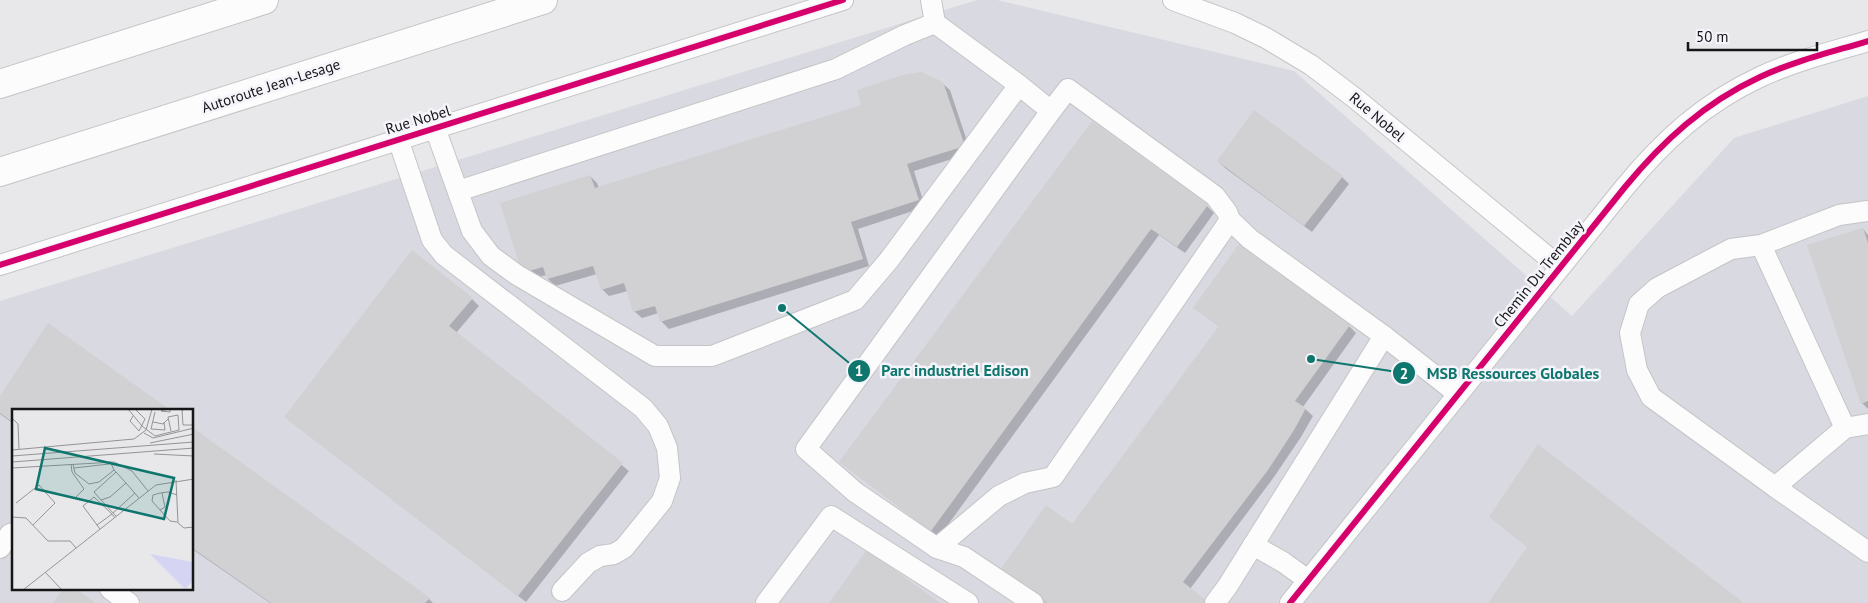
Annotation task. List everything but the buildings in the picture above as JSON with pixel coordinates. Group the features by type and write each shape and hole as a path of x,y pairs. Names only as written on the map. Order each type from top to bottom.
{"highway":[{"path":"0,84 264,0"},
{"name":"Autoroute Jean-Lesage","path":"0,172 543,0"}],"street":[{"name":"Rue Nobel","path":"0,265 843,0"},
{"path":"932,0 934,23 1051,110"},
{"name":"Rue Nobel","path":"1173,0 1218,16 1266,38 1318,70 1560,267"},
{"path":"458,191 836,69 934,23"},
{"name":"Chemin Du Tremblay","path":"1290,603 1560,267 1652,155 1674,133 1695,116 1761,76 1868,41"},
{"path":"434,128 472,231 491,256 516,275 656,356 712,356 855,300 889,260 1019,85"},
{"path":"1033,603 964,557 937,548 855,492 806,449 1068,89 1214,196 1227,212 1230,220 1250,239 1384,336 1458,394"},
{"path":"398,139 432,240 444,254 643,408 658,426 667,448 670,478 662,501 624,548 614,554 600,556 588,563 562,591"},
{"path":"1868,210 1838,216 1761,244 1731,248 1657,288 1639,304 1630,333 1638,370 1651,397 1868,552"},
{"path":"937,548 998,496 1025,483 1053,477 1230,220"},
{"path":"1761,244 1845,428"},
{"path":"1215,603 1227,587 1384,336"},
{"path":"1775,487 1845,428 1868,424"},
{"path":"766,603 831,516 968,603"},
{"path":"0,548 12,534"},
{"path":"1253,545 1283,562 1308,580"},
{"path":"111,590 129,603"}],"shaded area":[{"path":"977,0 997,0 1294,71 1572,316 1734,138 1868,96 1868,603 0,603 0,301"}],"cycle path":[{"path":"0,265 843,0"},
{"path":"1290,603 1625,187 1654,154 1703,111 1740,87 1773,71 1800,61 1868,41"}],"place":[{"name":"Parc industriel Edison","path":"782,308"},
{"name":"MSB Ressources Globales","path":"1311,359"}]}
